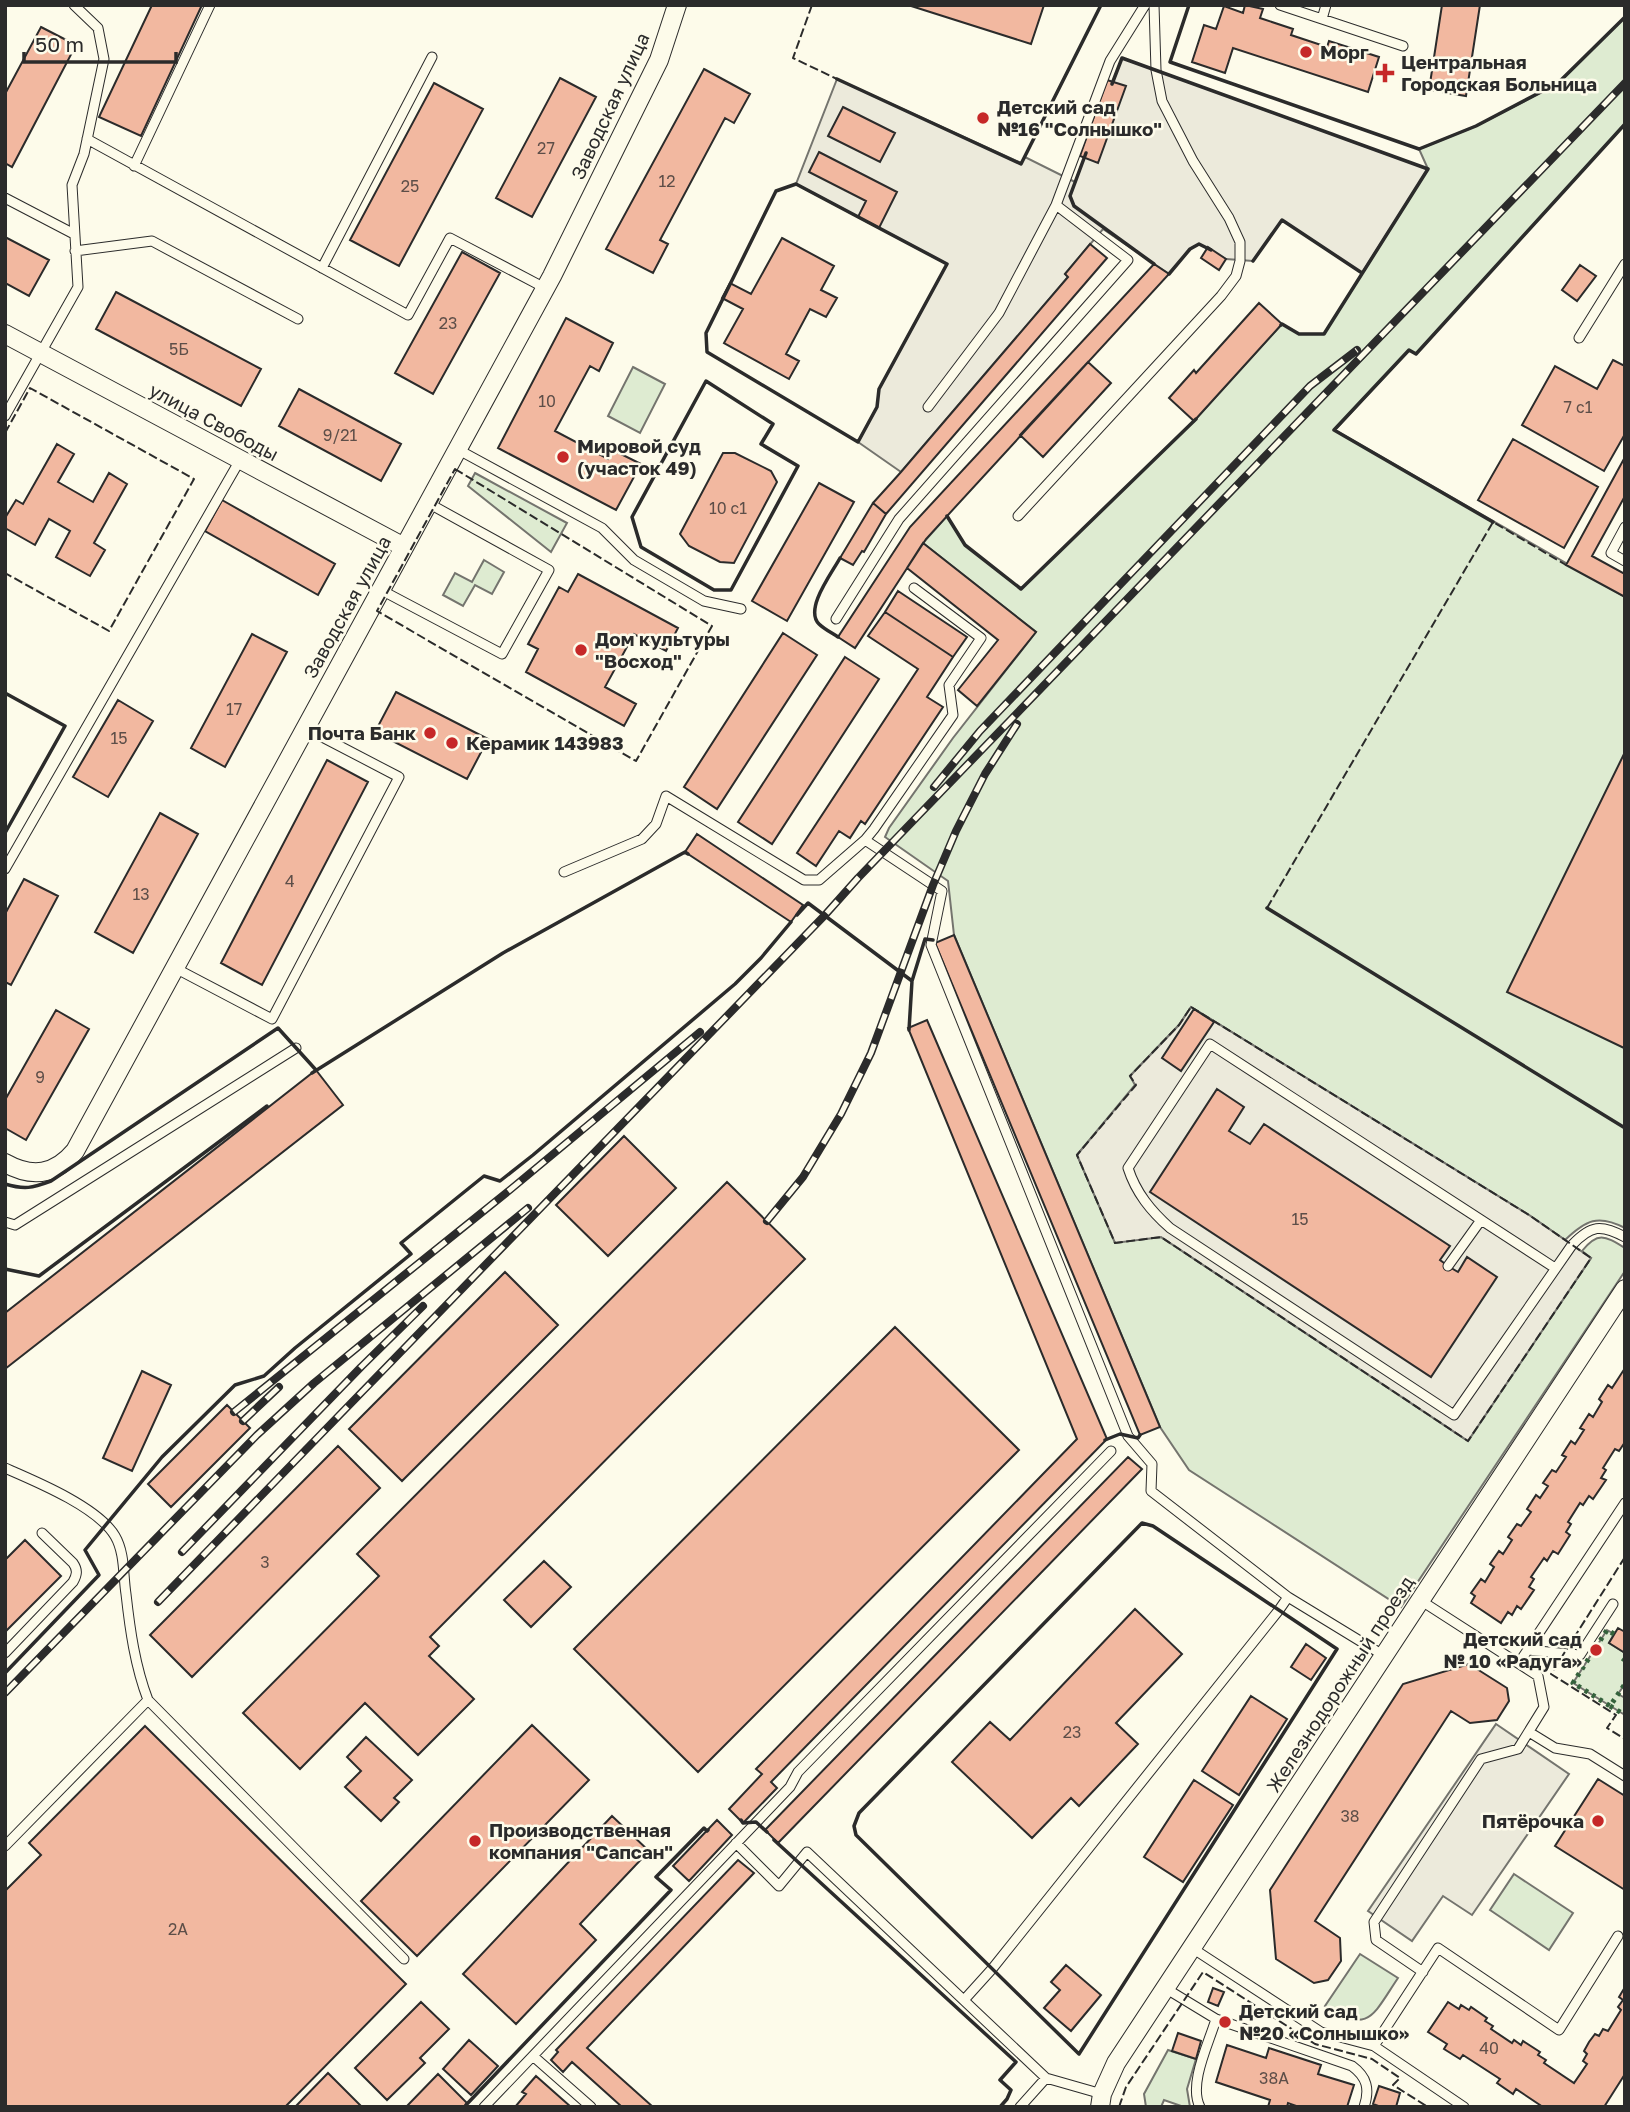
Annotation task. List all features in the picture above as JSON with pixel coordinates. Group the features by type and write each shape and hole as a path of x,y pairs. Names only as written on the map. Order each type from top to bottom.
{"street":[{"name":"Заводская улица","path":"5,1163 19,1171 38,1173 68,1159 75,1151 545,288 659,60 677,5"},
{"name":"улица Свободы","path":"5,334 404,547"},
{"name":"Железнодорожный проезд","path":"1101,2100 1116,2063 1623,1293"}],"lane":[{"path":"5,416 78,286 72,185 84,154 104,59 98,28 74,5"},
{"path":"134,166 210,5"},
{"path":"928,407 999,313 1056,205 1110,61 1145,5"},
{"path":"1018,516 1221,296 1236,276 1240,261 1240,242 1229,218 1193,161 1162,101 1156,70 1154,5"},
{"path":"1280,5 1403,46"},
{"path":"1322,19 1326,5"},
{"path":"321,268 432,57"},
{"path":"87,139 408,315 450,238 545,288"},
{"path":"5,198 74,233"},
{"path":"836,619 899,520 1128,260 1056,205"},
{"path":"75,251 152,241 298,319"},
{"path":"1579,338 1625,264"},
{"path":"457,449 602,528 634,560 704,601 741,610"},
{"path":"5,869 240,460"},
{"path":"381,590 502,654 549,570 428,503"},
{"path":"1625,527 1611,554 1625,561"},
{"path":"564,872 642,839 656,824 666,796 804,880 819,880 865,840 953,715 949,685 981,638 914,588"},
{"path":"175,968 272,1019 399,777 305,728"},
{"path":"865,840 942,891 931,945 1128,1436 1152,1464 1151,1491 1288,1597 1383,1655"},
{"path":"1555,1268 1210,1044 1128,1168 1132,1182 1152,1211 1170,1228 1454,1415 1572,1245 1584,1233 1593,1229 1603,1228 1625,1237"},
{"path":"5,1222 15,1225 296,1048"},
{"path":"1448,1266 1481,1220"},
{"path":"486,2106 790,1787 798,1772 1111,1451"},
{"path":"5,1468 69,1498 106,1525 115,1535 123,1560 133,1647 141,1683 148,1700 404,1959"},
{"path":"1519,1663 1625,1503"},
{"path":"5,1653 76,1576 77,1569 73,1563 42,1533"},
{"path":"964,2000 1036,1914 1288,1597"},
{"path":"1420,1600 1538,1676 1544,1707 1518,1749 1480,1759 1374,1922 1376,1940 1423,1972"},
{"path":"1528,1650 1580,1655 1613,1604"},
{"path":"5,1846 148,1700"},
{"path":"1529,1732 1555,1748 1590,1754 1625,1776"},
{"path":"736,1843 779,1886 807,1852 1046,2078 1101,2100"},
{"path":"1374,2046 1438,1948 1559,2030 1618,1936"},
{"path":"1192,1948 1321,2032 1374,2046 1464,2107"},
{"path":"1166,1988 1216,2019 1352,2066 1362,2074 1367,2085 1368,2096 1364,2107"},
{"path":"1200,2107 1195,2095 1196,2083 1216,2019"},
{"path":"533,2056 591,2107"},
{"path":"1020,2107 1046,2078"}],"green space":[{"path":"1625,17 1625,124 1416,354 1409,350 1335,430 1625,597 1625,1228 1607,1221 1593,1221 1565,1240 1529,1215 1191,1007 1179,1025 1130,1076 1136,1085 1077,1155 1115,1242 1161,1237 1467,1440 1591,1258 1582,1251 1597,1238 1607,1238 1625,1248 1625,1271 1401,1607 1189,1470 1160,1427 954,935 948,881 885,837 953,738 1036,632 923,543 947,516 965,545 1021,589 1194,421 1282,324 1299,334 1324,334 1428,169 1419,149 1476,126 1558,84"},
{"path":"633,367 665,384 640,433 608,416"},
{"path":"475,473 567,523 551,552 468,486"},
{"path":"484,560 504,572 492,594 475,585 463,606 443,595 455,573 472,582"},
{"path":"1607,1630 1614,1634 1609,1643 1625,1653 1625,1684 1618,1694 1625,1698 1625,1715 1573,1683"},
{"path":"1514,1874 1573,1913 1549,1950 1490,1910"},
{"path":"1360,1954 1398,1978 1376,2011 1361,2020 1340,2015 1325,2006"},
{"path":"1168,2050 1196,2059 1187,2089 1190,2107 1164,2100 1161,2107 1146,2107 1144,2094"}],"shaded area":[{"path":"1122,58 1428,169 1362,273 1282,220 1253,261 1226,259 1199,244 1190,249 1169,274 1103,229 1065,274 1068,277 901,472 858,442 877,407 879,389 947,264 796,184 837,79 1021,163 1025,157 1075,182"},
{"path":"1191,1007 1529,1215 1591,1258 1468,1441 1161,1237 1115,1243 1077,1155 1135,1085 1130,1076 1179,1025"},
{"path":"1496,1724 1569,1774 1472,1915 1443,1896 1412,1941 1368,1911"}],"building":[{"path":"152,5 202,5 141,136 99,117"},
{"path":"908,5 1044,5 1031,44"},
{"name":"Морг","path":"1245,5 1263,9 1260,18 1293,29 1291,35 1327,47 1329,41 1379,57 1368,92 1233,48 1225,73 1192,62 1204,25 1216,29 1224,6 1243,13"},
{"path":"1442,5 1480,5 1466,96 1429,90"},
{"path":"41,27 76,45 12,167 5,163 5,94"},
{"path":"704,69 750,94 734,123 725,118 660,240 668,244 653,273 606,249"},
{"path":"560,78 596,97 532,217 496,198"},
{"path":"1107,80 1126,86 1098,163 1080,156"},
{"path":"434,83 483,109 399,266 350,240"},
{"path":"843,107 895,133 880,162 828,136"},
{"path":"819,152 897,192 879,228 858,217 866,201 809,172"},
{"path":"5,237 49,260 29,296 5,283"},
{"path":"782,238 834,266 821,290 837,298 826,317 810,309 786,354 799,361 789,379 724,343 743,309 722,298 730,283 751,294"},
{"path":"1090,244 1107,258 886,514 873,503 1068,277 1065,274"},
{"path":"1208,247 1226,259 1219,270 1201,258"},
{"path":"462,252 500,273 433,394 395,373"},
{"path":"1154,264 1169,274 926,539 855,648 838,637 910,527"},
{"path":"1580,265 1596,276 1577,301 1562,290"},
{"path":"116,292 261,369 241,406 96,329"},
{"path":"1259,303 1282,324 1194,421 1169,398 1194,370 1196,373"},
{"path":"566,318 613,343 599,371 590,366 555,431 608,459 613,450 641,464 616,510 498,448"},
{"path":"1613,360 1625,366 1625,434 1604,471 1522,425 1555,366 1597,389"},
{"path":"1088,362 1111,383 1043,457 1020,435"},
{"path":"299,389 401,444 381,481 279,426"},
{"path":"1513,439 1598,487 1564,548 1478,500"},
{"path":"57,444 74,454 58,482 93,502 109,473 127,484 94,543 105,550 90,576 56,557 70,531 49,519 35,545 5,528 5,518 16,500 23,504"},
{"path":"723,453 735,453 771,471 777,482 734,563 720,562 689,546 680,534"},
{"path":"1625,457 1625,496 1592,556 1625,574 1625,597 1566,565"},
{"path":"819,483 854,502 787,621 752,601"},
{"path":"222,500 335,564 318,595 205,531"},
{"path":"873,503 886,514 864,552 862,551 853,565 840,558"},
{"path":"923,543 1036,632 977,706 958,690 998,640 907,568"},
{"name":"Дом культуры \"Восход\"","path":"578,574 678,628 666,651 634,634 605,687 636,704 624,726 526,672 538,649 528,644 559,587 568,592"},
{"path":"898,591 967,637 953,657 885,612"},
{"path":"885,612 953,657 927,697 943,707 865,824 861,821 850,838 839,831 816,866 797,853 918,669 868,636"},
{"path":"783,633 817,655 717,809 684,787"},
{"path":"252,634 287,652 225,767 191,748"},
{"path":"845,657 879,679 772,844 738,822"},
{"path":"396,692 488,739 467,779 375,732"},
{"path":"118,700 153,721 108,797 73,777"},
{"path":"1625,752 1625,1047 1624,1048 1507,992"},
{"path":"327,760 368,782 262,985 221,963"},
{"path":"160,813 198,834 133,953 95,932"},
{"path":"697,834 803,905 791,922 685,852"},
{"path":"24,879 58,896 11,985 5,982 5,914"},
{"path":"954,935 1160,1427 1140,1435 935,943"},
{"path":"1194,1009 1214,1022 1181,1071 1162,1058"},
{"path":"56,1010 89,1029 26,1140 5,1128 5,1100"},
{"path":"927,1020 1107,1439 771,1782 777,1788 743,1823 729,1809 762,1774 756,1769 1077,1439 908,1028"},
{"path":"316,1070 343,1105 5,1369 5,1313"},
{"path":"1217,1089 1244,1107 1229,1131 1250,1144 1264,1124 1450,1246 1440,1260 1448,1266 1458,1272 1467,1257 1497,1277 1431,1377 1150,1192"},
{"path":"624,1136 676,1188 608,1256 556,1205"},
{"path":"727,1182 805,1259 430,1637 439,1646 429,1656 474,1699 418,1755 365,1703 300,1769 243,1713 379,1576 357,1554"},
{"path":"505,1272 558,1325 402,1481 349,1429"},
{"path":"895,1327 1019,1450 698,1772 574,1649"},
{"path":"1625,1368 1625,1442 1619,1451 1615,1449 1603,1468 1606,1470 1601,1478 1606,1480 1593,1499 1589,1496 1583,1505 1580,1503 1568,1522 1571,1524 1566,1532 1570,1535 1558,1554 1553,1551 1547,1561 1544,1558 1531,1577 1534,1579 1529,1587 1534,1590 1521,1609 1517,1606 1512,1615 1508,1612 1501,1623 1471,1603 1475,1596 1471,1593 1481,1579 1485,1582 1494,1567 1490,1564 1499,1551 1503,1554 1512,1540 1508,1537 1517,1524 1521,1526 1531,1512 1527,1509 1536,1495 1540,1498 1548,1486 1543,1483 1552,1470 1556,1472 1566,1457 1562,1455 1571,1441 1575,1444 1584,1430 1580,1428 1589,1414 1593,1417 1602,1402 1599,1399 1608,1385 1612,1388"},
{"path":"142,1371 171,1385 132,1471 103,1458"},
{"path":"227,1405 250,1428 171,1507 148,1484"},
{"path":"338,1446 380,1488 192,1677 150,1635"},
{"path":"1128,1457 1142,1469 778,1843 765,1830"},
{"path":"25,1540 61,1576 5,1632 5,1560"},
{"path":"544,1561 571,1587 531,1627 504,1600"},
{"path":"1135,1609 1182,1654 1116,1723 1138,1744 1079,1806 1071,1798 1032,1838 952,1762 990,1722 1010,1740"},
{"path":"1618,1628 1625,1632 1625,1653 1609,1643"},
{"path":"1306,1644 1326,1658 1311,1680 1291,1667"},
{"path":"1469,1664 1507,1688 1509,1701 1497,1720 1470,1723 1451,1711 1315,1921 1340,1938 1341,1961 1328,1980 1314,1983 1276,1959 1270,1890 1403,1684"},
{"path":"1251,1696 1287,1719 1239,1795 1202,1771"},
{"name":"Производственная компания \"Сапсан\"","path":"532,1725 589,1780 417,1956 361,1901"},
{"path":"145,1726 406,1984 285,2107 5,2107 5,1891 41,1855 29,1843"},
{"path":"366,1737 412,1780 394,1798 399,1802 381,1821 345,1787 361,1771 347,1757"},
{"name":"Пятёрочка","path":"1598,1779 1625,1796 1625,1890 1555,1846"},
{"path":"1194,1780 1233,1805 1183,1882 1144,1857"},
{"path":"612,1816 649,1851 580,1924 596,1940 516,2024 463,1974"},
{"path":"717,1820 732,1835 689,1881 673,1866"},
{"path":"738,1860 754,1873 587,2048 653,2107 622,2107 572,2062 563,2072 551,2060 558,2052 556,2050"},
{"path":"1066,1965 1101,1995 1071,2031 1044,2008 1060,1990 1051,1982"},
{"path":"1625,1987 1625,2074 1604,2107 1543,2107 1516,2089 1513,2094 1497,2083 1500,2079 1463,2055 1460,2059 1444,2049 1447,2044 1428,2032 1448,2002 1459,2009 1461,2005 1469,2010 1471,2007 1487,2018 1485,2021 1493,2026 1491,2029 1512,2043 1514,2040 1521,2045 1523,2041 1540,2052 1538,2055 1546,2060 1544,2063 1574,2083 1587,2064 1583,2061 1589,2042 1595,2034 1599,2036 1603,2029 1608,2031 1621,2010 1618,2007 1623,2000 1619,1997"},
{"path":"1213,1988 1224,1992 1218,2006 1208,2002"},
{"path":"421,2002 449,2029 420,2058 425,2063 387,2100 355,2068"},
{"path":"1178,2033 1201,2041 1196,2059 1172,2051"},
{"path":"469,2040 498,2066 471,2095 443,2069"},
{"path":"1227,2045 1266,2058 1269,2048 1321,2065 1318,2074 1354,2085 1347,2107 1299,2107 1288,2103 1287,2107 1268,2107 1270,2100 1216,2082"},
{"path":"328,2073 362,2107 295,2107"},
{"path":"438,2074 467,2103 464,2107 406,2107"},
{"path":"536,2076 571,2107 515,2107 526,2094 522,2092"},
{"path":"1379,2086 1400,2093 1396,2107 1373,2104"}],"railway":[{"path":"158,1602 825,915 1625,83"},
{"path":"934,787 980,731 1310,386 1357,350"},
{"path":"767,1221 803,1177 841,1114 871,1053 933,885 956,831 985,774 1017,724"},
{"path":"234,1412 511,1189 700,1032"},
{"path":"5,1693 257,1435 314,1383 528,1208"},
{"path":"182,1552 423,1306"},
{"path":"243,1421 279,1387"}],"hedge":[{"path":"1614,1634 1607,1630 1573,1683 1610,1706 1625,1684"},
{"path":"1625,1659 1622,1663 1625,1665"},
{"path":"1610,1706 1625,1715"}],"fence":[{"path":"812,5 793,58 837,79"},
{"path":"5,433 30,388 194,479 109,631 5,573"},
{"path":"455,469 712,626 636,761 377,611 455,469"},
{"path":"1267,908 1493,522 1566,565"},
{"path":"1191,1007 1529,1215 1591,1258 1468,1441 1161,1237 1115,1243 1077,1155 1136,1085 1130,1076 1179,1025 1191,1007"},
{"path":"1625,1557 1551,1674 1616,1715 1607,1728 1625,1739"},
{"path":"1119,2107 1126,2087 1203,1972 1315,2044 1372,2059 1400,2078 1393,2085 1428,2107"}],"wall":[{"path":"837,79 1021,164 1101,5"},
{"path":"1189,5 1170,62 1419,149 1476,126 1558,83 1625,17"},
{"path":"1112,84 1122,58 1428,169 1324,334 1299,334 1281,325"},
{"path":"1493,522 1334,430 1409,350 1416,354 1625,124"},
{"path":"1086,153 1070,196 1074,206 1154,264"},
{"path":"796,184 947,264 879,389 877,407 858,442 707,352 706,333 776,191 796,184"},
{"path":"1253,261 1282,220 1362,273"},
{"path":"1169,274 1190,249 1199,244 1211,250"},
{"path":"706,381 773,424 761,444 798,466 731,590 714,590 641,547 632,517 706,381"},
{"path":"947,516 965,545 1021,589 1196,419"},
{"path":"838,637 819,624 815,609 821,591 840,558"},
{"path":"5,693 65,726 5,833"},
{"path":"312,1073 503,953 685,852 688,854"},
{"path":"797,915 808,903 912,981"},
{"path":"1267,908 1625,1128"},
{"path":"5,1673 99,1575 85,1550 162,1457 235,1385 264,1376 411,1254 401,1243 484,1176 500,1181 533,1155 735,984 791,922"},
{"path":"909,1030 912,981 925,939 933,940"},
{"path":"5,1184 28,1187 51,1181 278,1028 316,1070"},
{"path":"5,1269 39,1276 267,1106"},
{"path":"1105,1440 1120,1434 1138,1438 1140,1435"},
{"path":"1142,1523 1153,1526 1337,1649 1079,2054 856,1835 854,1826 859,1813 1142,1523"},
{"path":"741,1820 743,1823 756,1822 767,1832"},
{"path":"466,2105 671,1890 656,1877 704,1828 708,1830"},
{"path":"774,1840 1016,2062 1000,2080 1011,2090 1000,2107"}],"place":[{"name":"Морг","path":"1306,52"},
{"name":"Центральная Городская Больница","path":"1385,73"},
{"name":"Детский сад №16 \"Солнышко\"","path":"983,118"},
{"name":"Мировой суд (участок 49)","path":"563,457"},
{"name":"Дом культуры \"Восход\"","path":"581,650"},
{"name":"Почта Банк","path":"430,733"},
{"name":"Керамик 143983","path":"452,743"},
{"name":"Детский сад № 10 «Радуга»","path":"1596,1650"},
{"name":"Пятёрочка","path":"1598,1821"},
{"name":"Производственная компания \"Сапсан\"","path":"475,1841"},
{"name":"Детский сад №20 «Солнышко»","path":"1225,2022"}]}
